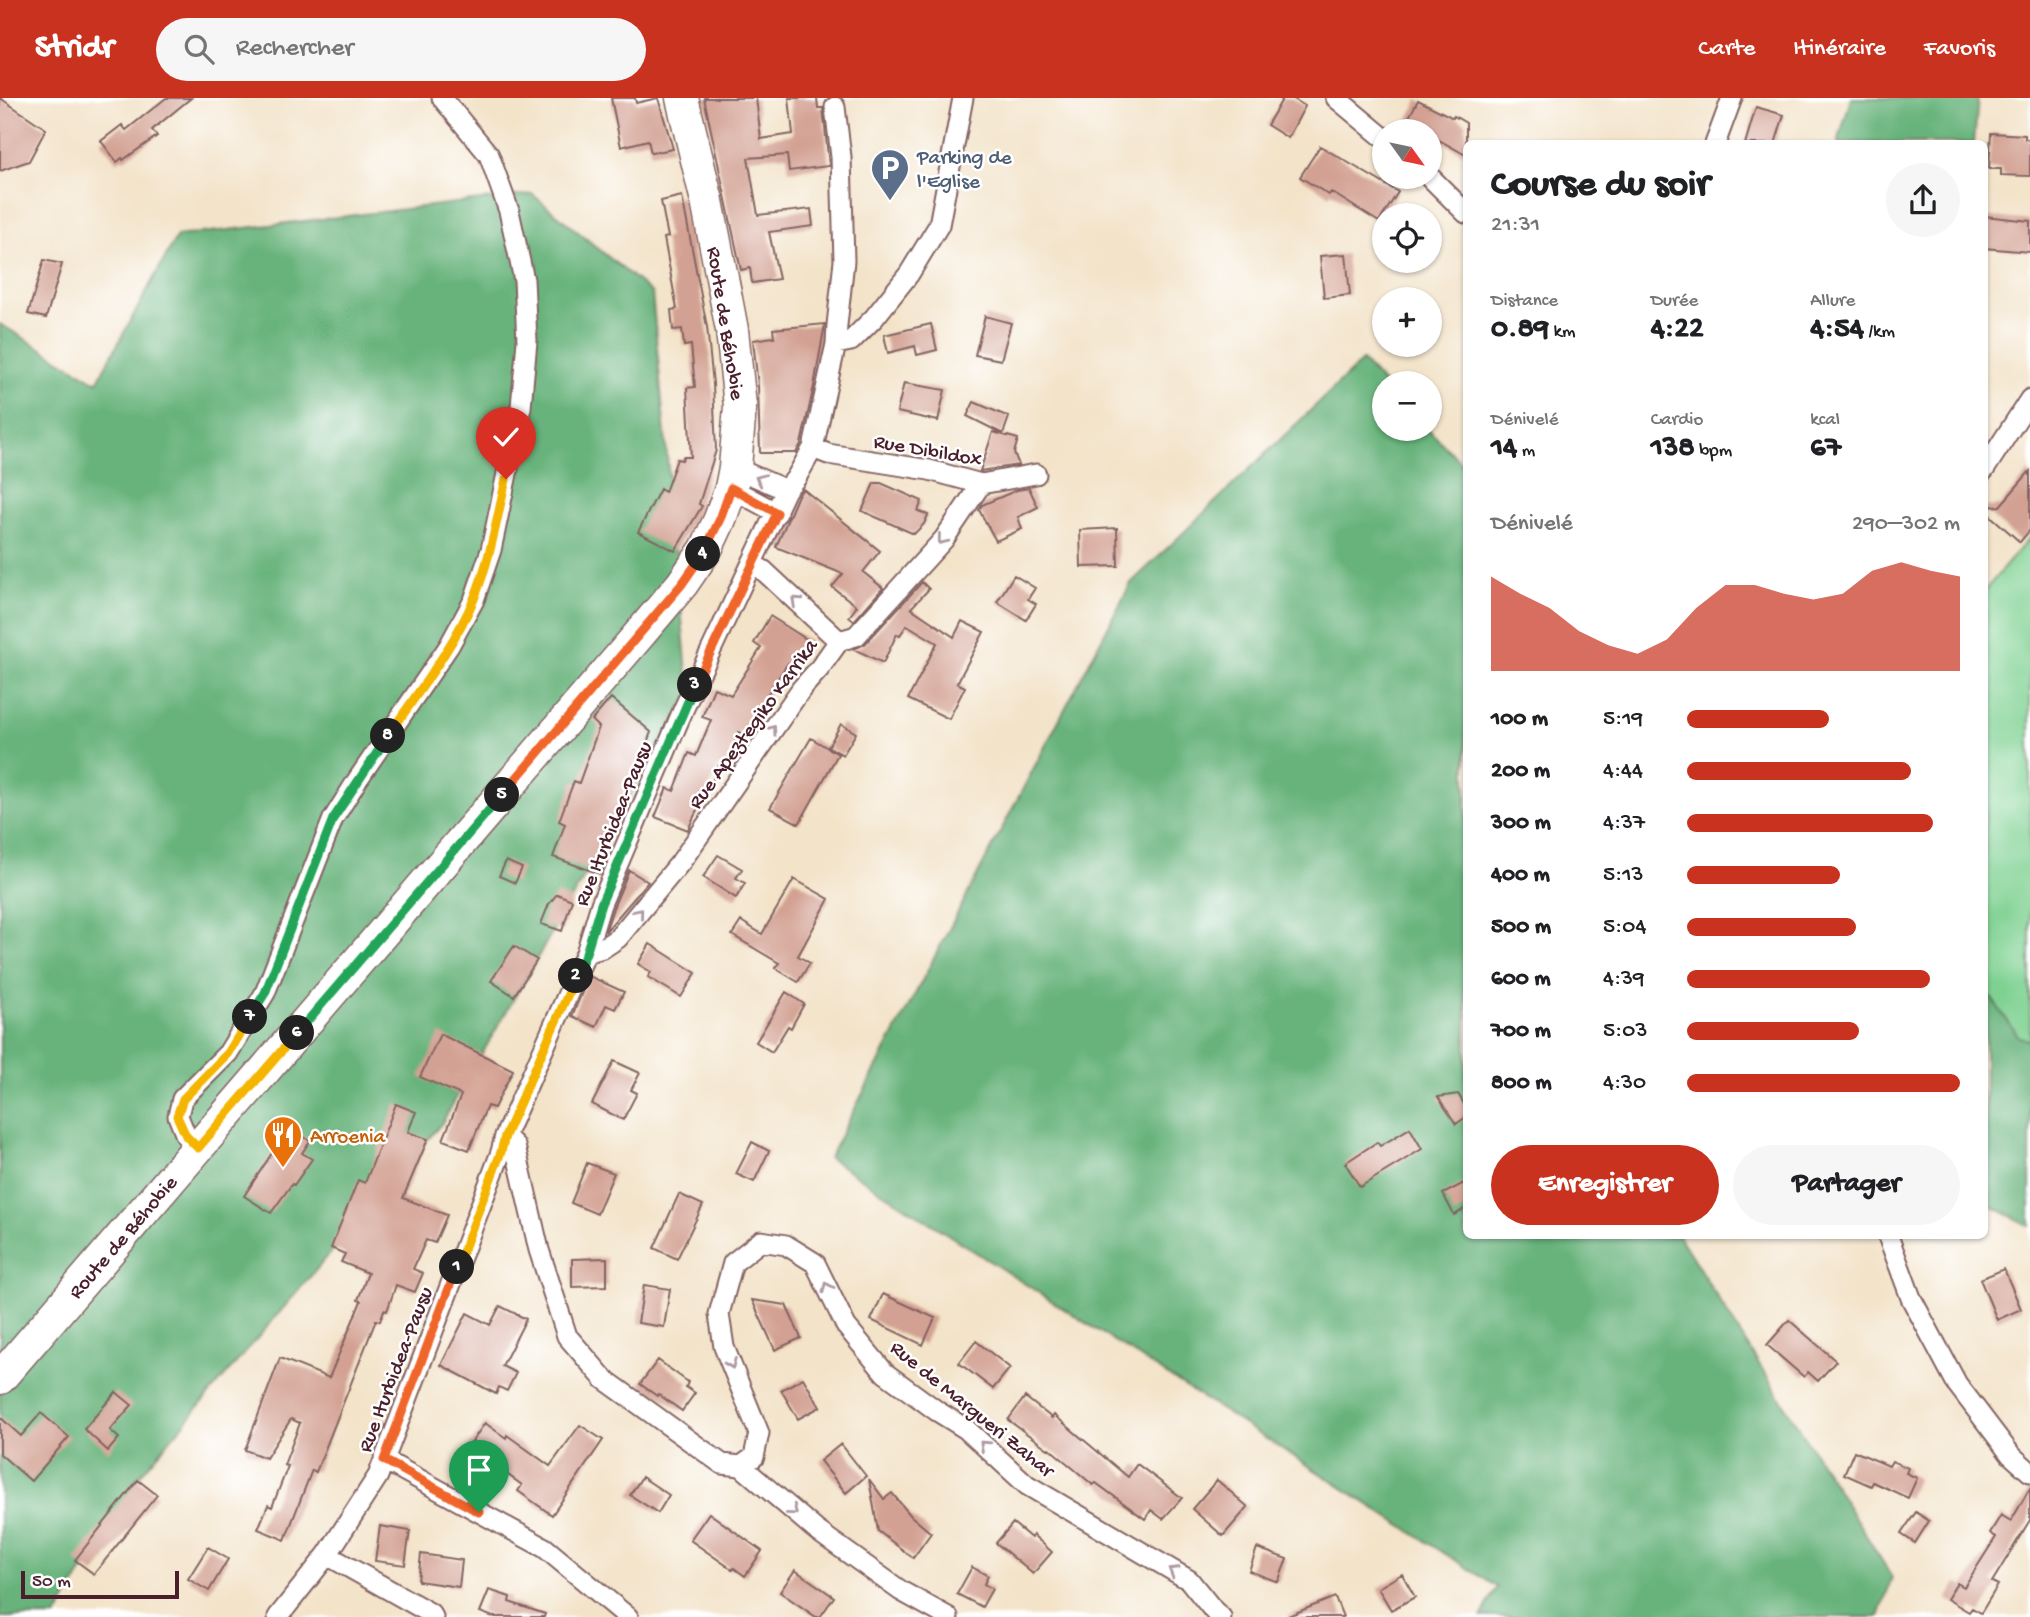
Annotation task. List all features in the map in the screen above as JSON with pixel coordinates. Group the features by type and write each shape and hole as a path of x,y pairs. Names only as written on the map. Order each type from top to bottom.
{"main road":[{"name":"Route de Béhobie","path":"0,1378 682,584 706,549 733,478 740,406 732,330 707,201 682,98"}],"street":[{"path":"198,1148 186,1136 177,1116 183,1099 228,1053 265,993 333,819 449,646 474,600 491,550 521,407 527,341 524,280 509,211 489,155 442,98"},
{"path":"836,344 851,341 874,318 909,274 939,225 963,98"},
{"path":"1336,98 1372,128"},
{"path":"1716,140 1732,98"},
{"name":"Rue Iturbidea-Pausu","path":"278,1617 327,1555 378,1476 505,1136 586,953 601,904 678,720 786,490 821,451 844,261 841,157 835,107"},
{"path":"1442,189 1463,211"},
{"path":"1988,464 2030,399"},
{"name":"Rue Dibildox","path":"821,451 929,470 981,484 1036,474"},
{"path":"733,478 786,490"},
{"path":"733,478 777,513"},
{"name":"Rue Apeztegiko Karrika","path":"586,953 603,948 618,938 680,863 802,688 839,641 856,636 944,539 981,484"},
{"path":"752,564 763,570 839,641"},
{"path":"505,1136 515,1146 540,1250 567,1336 604,1379 722,1464 741,1466 816,1530 901,1591 948,1617"},
{"path":"1889,1239 1910,1298 1957,1384 2011,1455 2030,1472"},
{"name":"Rue de Margueri Zahar","path":"741,1466 754,1457 759,1433 724,1347 719,1314 733,1263 761,1241 786,1245 816,1263 846,1326 885,1373 966,1429 1027,1485 1189,1580 1221,1617"},
{"path":"384,1460 545,1548 628,1617"},
{"path":"327,1555 433,1617"}],"green space":[{"path":"1851,98 1978,98 1974,140 1839,140"},
{"path":"532,194 652,293 689,695 442,1123 134,1482 56,1617 0,1617 0,324 97,382 177,236"},
{"path":"1362,361 1372,371 1372,441 1440,441 1463,465 1463,1239 1681,1239 1892,1577 1879,1617 1481,1617 1497,1587 829,1158 1131,583"},
{"path":"2030,537 2030,1041 2019,1037 1988,997 1988,586"},
{"path":"1988,997 2019,1037 2030,1041 2030,1226 1988,1205"}],"building":[{"path":"0,98 46,129 29,161 0,171"},
{"path":"166,98 191,98 152,130 157,136 117,162 101,141 122,125 126,130"},
{"path":"611,98 635,98 636,103 658,98 673,149 651,153 648,140 621,147"},
{"path":"704,98 756,98 761,139 793,134 789,98 817,98 818,108 823,108 829,166 789,171 787,155 748,158 758,215 811,209 813,226 769,232 779,279 752,283 750,268 741,270"},
{"path":"1283,98 1292,98 1305,106 1288,138 1267,125"},
{"path":"1418,100 1466,123 1463,153 1442,142 1442,119 1408,119"},
{"path":"1756,107 1784,115 1776,140 1746,140"},
{"path":"1991,133 2025,135 2025,139 2030,140 2030,176 2001,175 2001,169 1989,169"},
{"path":"1320,146 1372,177 1372,189 1393,189 1398,192 1391,203 1372,203 1372,218 1331,192 1329,195 1300,177"},
{"path":"682,196 707,327 716,450 699,504 702,506 675,551 638,532 660,489 665,492 677,459 691,457 687,388 695,387 691,345 684,346 682,329 673,330 671,310 677,309 664,238 668,237 661,201"},
{"path":"1988,216 2030,221 2030,252 1988,248"},
{"path":"1346,254 1350,295 1324,298 1320,256"},
{"path":"44,260 62,264 46,318 28,314"},
{"path":"985,316 1011,323 1001,360 975,355"},
{"path":"825,324 801,444 796,453 760,453 758,385 753,340 774,337 773,329"},
{"path":"931,324 937,350 917,355 915,346 888,353 884,335"},
{"path":"904,383 945,390 938,421 897,412"},
{"path":"974,402 1009,417 1003,434 967,416"},
{"path":"993,432 1018,439 1014,453 1019,465 980,471"},
{"path":"2030,471 2030,530 2020,542 1988,514 1988,507 2000,506"},
{"path":"874,483 881,483 922,501 918,511 928,515 924,524 914,534 862,511"},
{"path":"1029,488 1038,507 1018,517 1022,529 996,541 979,510 982,505 1017,490"},
{"path":"803,489 880,551 863,572 883,588 854,621 849,617 857,606 832,587 843,574 776,547"},
{"path":"1117,528 1118,566 1081,567 1080,530"},
{"path":"1014,575 1035,588 1028,599 1036,604 1026,620 997,602"},
{"path":"922,582 929,589 911,608 954,637 962,621 984,632 957,683 965,687 949,719 908,699 937,643 907,625 900,635 897,634 883,663 854,649 865,644"},
{"path":"770,616 811,642 795,667 788,663 767,695 751,736 739,732 725,767 719,765 688,830 655,817 667,788 674,791 689,753 696,756 711,720 702,717 714,688 731,695 761,648 754,643"},
{"path":"611,698 651,732 604,854 608,856 600,874 553,857 565,824 559,821 574,781 579,783 599,727 592,720"},
{"path":"841,724 856,733 843,755 828,747"},
{"path":"811,738 838,754 799,824 770,808"},
{"path":"718,855 742,869 736,878 745,883 736,898 703,877"},
{"path":"506,861 522,868 515,883 499,876"},
{"path":"629,870 648,882 605,932 613,908"},
{"path":"794,879 829,899 798,956 810,963 798,982 775,968 779,963 732,935 741,921 762,934"},
{"path":"557,894 572,900 562,931 541,924 549,904"},
{"path":"650,944 696,973 681,997 648,977 651,972 638,964"},
{"path":"514,946 537,960 514,996 491,981"},
{"path":"589,976 624,992 615,1009 606,1005 596,1027 572,1016"},
{"path":"786,992 804,1004 791,1028 788,1026 772,1052 756,1042"},
{"path":"440,1034 513,1070 494,1108 487,1106 469,1150 443,1140 461,1095 420,1077"},
{"path":"614,1061 640,1073 631,1090 637,1093 623,1120 592,1104"},
{"path":"1458,1094 1463,1102 1463,1119 1456,1124 1438,1097"},
{"path":"396,1104 416,1112 408,1132 428,1139 403,1198 447,1215 435,1243 426,1240 413,1269 423,1273 415,1292 396,1285 387,1311 384,1310 380,1321 376,1320 316,1472 312,1470 285,1540 258,1529 268,1505 272,1507 288,1466 284,1465 300,1423 291,1419 266,1458 245,1450 280,1358 329,1378 361,1301 358,1300 368,1273 341,1262 345,1254 331,1248 358,1180 365,1183"},
{"name":"Arroenia","path":"289,1127 310,1141 302,1153 312,1159 271,1213 244,1196"},
{"path":"1410,1128 1422,1149 1360,1187 1345,1163 1377,1142 1380,1146"},
{"path":"752,1142 769,1151 754,1182 736,1174"},
{"path":"587,1163 614,1173 597,1214 571,1203"},
{"path":"1463,1184 1463,1210 1454,1215 1443,1194"},
{"path":"679,1194 703,1205 677,1259 654,1248"},
{"path":"607,1258 607,1286 572,1287 572,1259"},
{"path":"2004,1269 2021,1309 1997,1320 1980,1279"},
{"path":"644,1285 670,1289 664,1327 638,1323"},
{"path":"883,1294 935,1318 923,1345 871,1320"},
{"path":"752,1300 786,1305 801,1338 775,1350"},
{"path":"500,1306 526,1319 502,1366 516,1373 507,1391 499,1387 496,1394 441,1365 467,1313 490,1325"},
{"path":"1789,1320 1836,1361 1818,1381 1808,1372 1804,1377 1767,1345"},
{"path":"976,1341 1010,1368 993,1389 959,1363"},
{"path":"658,1360 688,1382 686,1387 695,1393 682,1411 640,1384"},
{"path":"803,1378 820,1407 798,1419 781,1390"},
{"path":"116,1392 132,1405 110,1430 119,1438 108,1451 84,1429"},
{"path":"1025,1397 1052,1418 1054,1415 1128,1477 1137,1464 1182,1498 1163,1519 1151,1510 1145,1519 1096,1483 1093,1485 1049,1448 1008,1420"},
{"path":"41,1413 69,1437 31,1481 0,1454 0,1417 21,1436"},
{"path":"485,1423 506,1438 507,1435 550,1466 580,1425 603,1440 552,1515 518,1491 522,1485 490,1462 486,1465 466,1450"},
{"path":"841,1444 866,1476 846,1493 820,1461"},
{"path":"1854,1451 1889,1466 1892,1461 1908,1468 1906,1473 1917,1478 1908,1498 1873,1482 1871,1486 1844,1474"},
{"path":"642,1477 669,1495 658,1513 630,1495"},
{"path":"869,1479 884,1499 892,1493 911,1516 931,1533 913,1558 878,1531"},
{"path":"138,1480 157,1495 94,1574 75,1560"},
{"path":"1217,1480 1248,1507 1223,1536 1192,1509"},
{"path":"2030,1488 2030,1520 1992,1582 1998,1585 1981,1613 1972,1608 1969,1612 1947,1599 1957,1583 1964,1587 1996,1537 1990,1533 2001,1515 2011,1521"},
{"path":"1916,1512 1929,1521 1915,1543 1901,1534"},
{"path":"709,1513 762,1551 745,1576 690,1540"},
{"path":"1013,1523 1031,1538 1033,1535 1052,1552 1033,1574 996,1543"},
{"path":"380,1526 410,1531 405,1565 375,1561"},
{"path":"208,1547 228,1559 209,1591 188,1579"},
{"path":"1257,1548 1287,1559 1278,1582 1249,1571"},
{"path":"421,1554 462,1560 459,1587 418,1581"},
{"path":"972,1567 988,1576 984,1584 992,1589 982,1607 957,1594"},
{"path":"795,1570 834,1597 820,1617 816,1617 780,1592"},
{"path":"1402,1574 1415,1597 1391,1610 1378,1588"},
{"path":"489,1590 510,1597 509,1602 545,1614 544,1617 493,1617 480,1612"},
{"path":"1335,1597 1343,1617 1288,1617 1288,1616"}],"place":[{"name":"Parking de l'Eglise","path":"890,202"},
{"name":"Arroenia","path":"283,1169"}],"route":[{"path":"479,1512 384,1460 505,1136 586,953 601,904 684,708 777,513 731,488 706,549 682,584 198,1148 186,1136 177,1116 183,1099 228,1053 265,993 333,819 449,646 474,600 491,550 506,479"}]}
